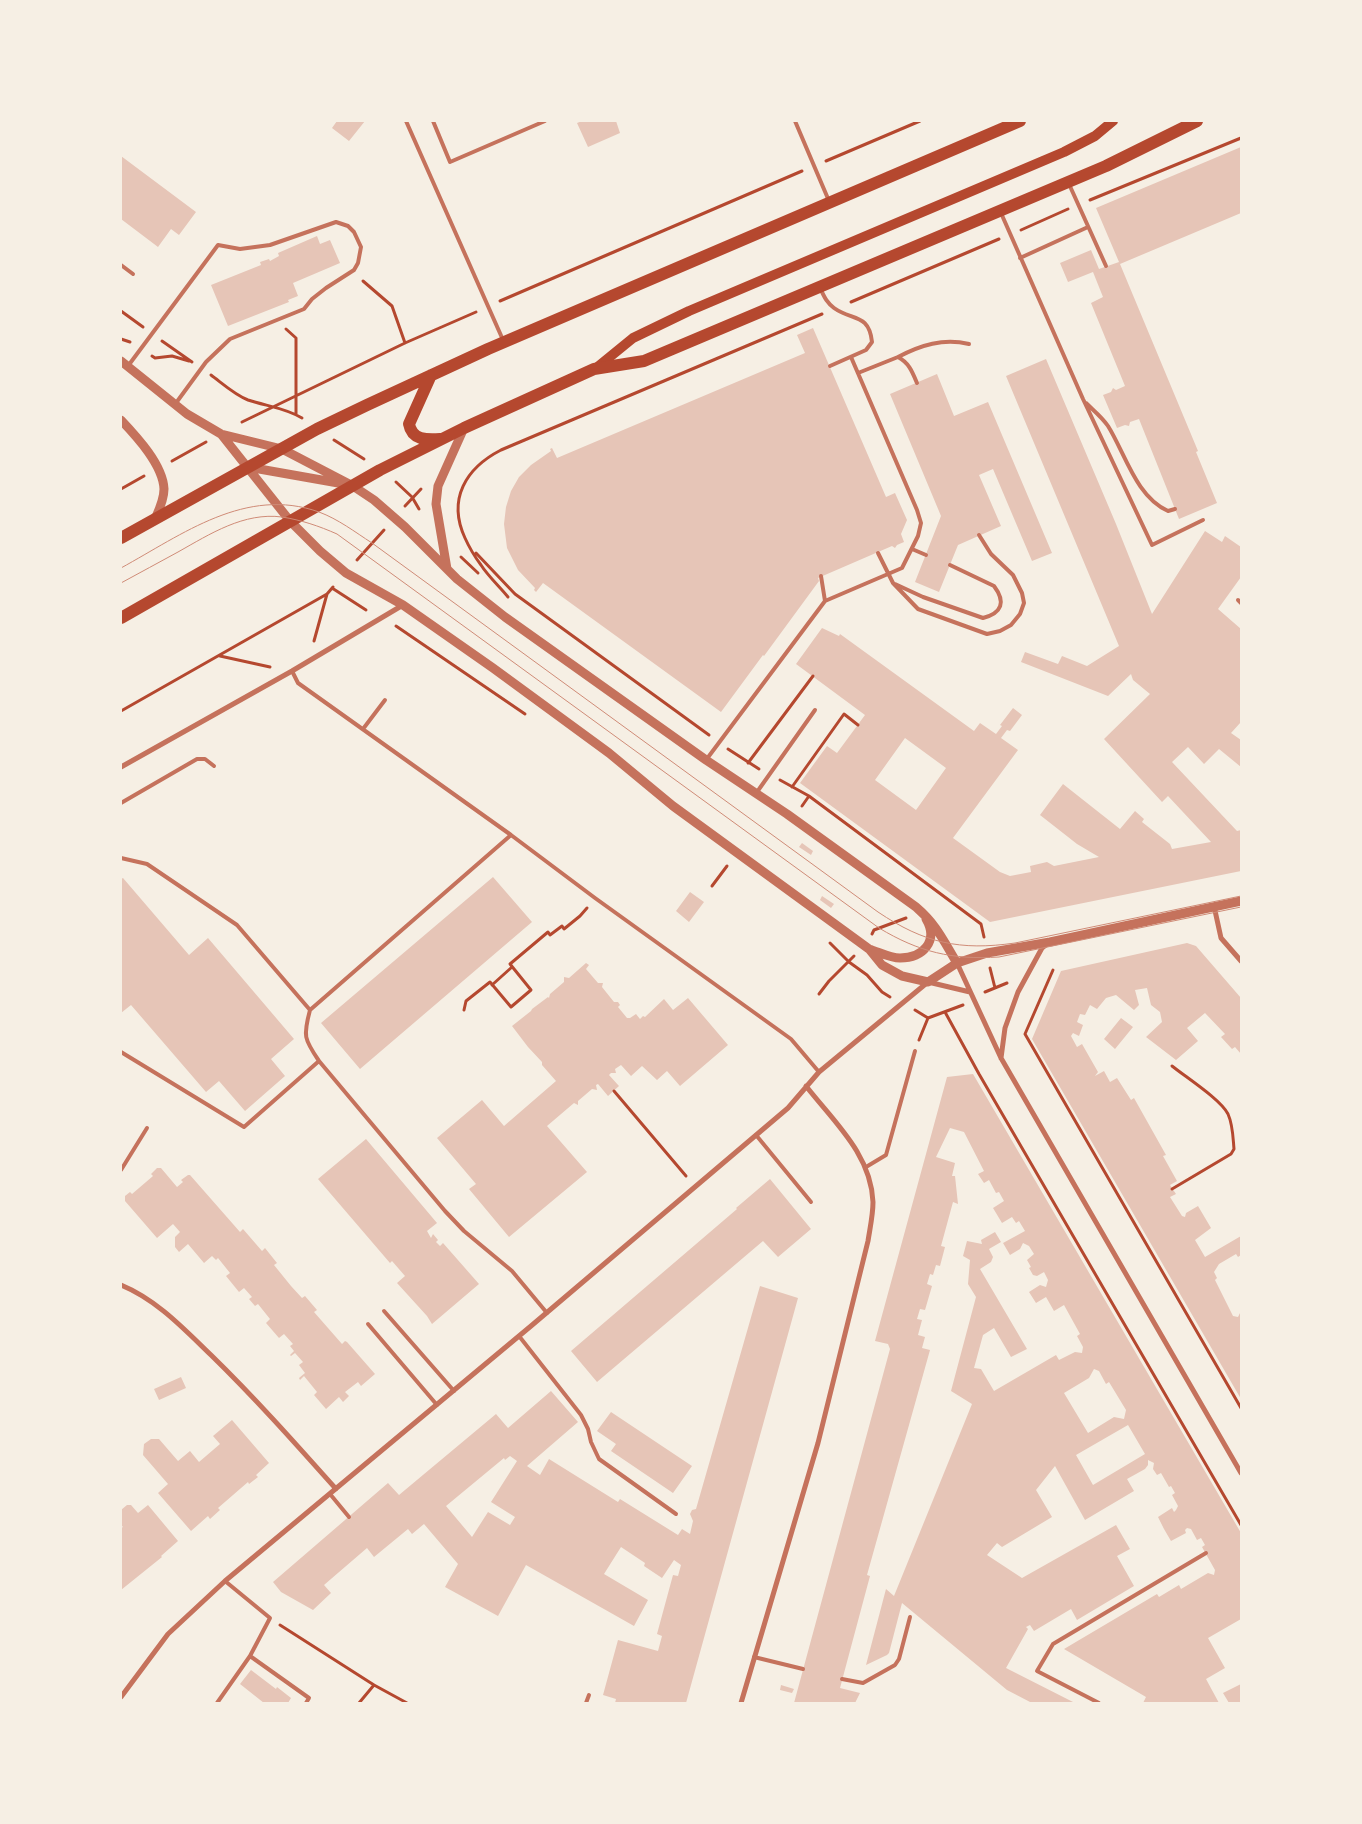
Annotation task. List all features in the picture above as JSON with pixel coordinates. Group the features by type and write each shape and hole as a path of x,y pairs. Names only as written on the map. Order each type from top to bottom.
{"main road":[{"path":"121,538 317,429 431,375 503,342 830,204 1020,121"},
{"path":"121,618 290,521 442,439 594,369 633,338 681,315 1064,152 1095,136 1113,121"},
{"path":"594,369 644,361 1069,182 1151,145 1197,121"},
{"path":"431,375 409,424 414,435 420,438 442,439"}],"street":[{"path":"125,364 192,417 221,434 282,449 353,486 374,500 395,518 447,570 505,617 706,760 787,814 922,913 941,934 957,963 1001,1058 1241,1474"},
{"path":"121,420 148,452 163,482 162,501 155,519"},
{"path":"447,570 436,504 438,486 464,428"},
{"path":"221,434 290,521 320,551 346,573 403,605 493,668 609,753 673,806 869,949 882,965 902,976 970,992"},
{"path":"248,467 353,486"},
{"path":"121,767 292,671 403,605"},
{"path":"121,1697 168,1634 225,1581 547,1313 788,1108 819,1072 928,982 957,963 987,953 1050,942 1241,901"},
{"path":"1214,906 1221,938 1241,961"},
{"path":"869,949 898,958 912,957 921,952 928,945 931,936 930,926 922,913"},
{"path":"1001,1058 1005,1028 1018,992 1042,948 1050,942"},
{"path":"741,1703 818,1443 868,1241 872,1202 866,1167 857,1149 806,1086"},
{"path":"121,1285 161,1307 256,1398 336,1489"}],"lane":[{"path":"406,121 503,342"},
{"path":"433,121 450,162 545,121"},
{"path":"795,121 830,204"},
{"path":"797,127 801,121"},
{"path":"1069,182 1106,266"},
{"path":"1000,211 1083,399 1152,545 1204,520"},
{"path":"125,364 218,245 240,249 270,245 336,222 348,226 354,232 361,247 360,257 354,270 312,299 304,310 230,340 202,368 175,404"},
{"path":"1020,258 1088,227"},
{"path":"121,265 133,274"},
{"path":"820,287 826,301 835,309 855,316 865,322 871,332 872,342 866,350 830,366"},
{"path":"858,373 928,344 945,342 969,344"},
{"path":"706,760 824,602 902,568 918,536 922,523 851,357"},
{"path":"898,357 910,367 917,382"},
{"path":"1083,399 1107,425 1136,478 1153,502 1168,511 1175,509"},
{"path":"878,552 893,583 918,609 988,634 1000,631 1011,625 1020,614 1024,603 1018,582 991,554 980,535"},
{"path":"912,549 926,555"},
{"path":"893,583 983,618 993,616 1002,602 994,586 950,565"},
{"path":"822,576 824,602"},
{"path":"292,671 298,683 791,1039 819,1072"},
{"path":"362,729 385,700"},
{"path":"756,794 815,710"},
{"path":"121,803 197,759 205,759 214,766"},
{"path":"511,835 310,1010 304,1034 319,1061 451,1218 512,1271 547,1313"},
{"path":"121,858 147,864 238,925 310,1010"},
{"path":"866,1167 886,1155 915,1051"},
{"path":"121,1052 244,1127 319,1061"},
{"path":"121,1170 147,1128"},
{"path":"756,1135 811,1202"},
{"path":"384,1310 454,1391"},
{"path":"368,1324 437,1405"},
{"path":"519,1336 581,1415 599,1459 676,1514"},
{"path":"330,1494 349,1517"},
{"path":"1099,1703 1037,1671 1053,1644 1206,1554"},
{"path":"217,1703 250,1656 270,1618 225,1581"},
{"path":"842,1679 863,1683 895,1665 899,1660 910,1617"},
{"path":"250,1656 309,1698 306,1703"},
{"path":"754,1656 803,1669"},
{"path":"586,1703 589,1695"}],"path":[{"path":"251,417 405,343 488,306 920,121"},
{"path":"1217,148 1241,138"},
{"path":"363,281 392,306 405,343"},
{"path":"121,311 130,318"},
{"path":"147,354 155,358 172,356 192,362 240,395 296,414 296,338 276,321"},
{"path":"121,339 126,339"},
{"path":"338,444 360,456"},
{"path":"168,463 192,450"},
{"path":"121,489 143,477"},
{"path":"400,485 412,497"},
{"path":"405,506 423,488"},
{"path":"460,494 459,510 465,539 482,566 503,591"},
{"path":"360,557 383,531"},
{"path":"121,711 327,594 337,583"},
{"path":"332,588 369,612"},
{"path":"315,657 311,650 327,594"},
{"path":"399,627 526,715"},
{"path":"219,656 280,669 285,675"},
{"path":"748,763 813,676"},
{"path":"792,787 844,714 858,724"},
{"path":"801,807 809,796"},
{"path":"712,886 727,866"},
{"path":"927,892 931,887"},
{"path":"464,1010 466,1001 490,982 511,1007 531,990 510,964 548,932 550,935 562,926 564,929 580,916 595,898"},
{"path":"874,930 901,921"},
{"path":"828,941 849,962 867,975 882,992 902,1003"},
{"path":"819,994 829,981 849,962"},
{"path":"492,985 512,968"},
{"path":"1053,970 1024,1034 1241,1408"},
{"path":"992,978 995,988"},
{"path":"986,992 1014,981"},
{"path":"915,1051 928,1018 958,1008"},
{"path":"1027,1010 1034,1013"},
{"path":"945,1012 1241,1525"},
{"path":"920,1013 928,1018"},
{"path":"1172,1066 1219,1102 1228,1114 1234,1149"},
{"path":"614,1090 695,1187"},
{"path":"1172,1189 1231,1154 1234,1149 1240,1146"},
{"path":"270,1618 374,1685 407,1703"},
{"path":"359,1703 374,1685"}],"building":[{"path":"337,121 365,121 349,141 332,128"},
{"path":"582,121 616,121 620,133 588,147 577,123"},
{"path":"1241,147 1241,213 1120,264 1198,451 1196,452 1217,503 1179,519 1139,419 1130,422 1129,426 1125,425 1117,428 1103,395 1111,392 1113,388 1116,390 1125,386 1091,303 1103,297 1093,272 1068,282 1060,263 1091,250 1099,269 1119,262 1096,208"},
{"path":"121,156 196,212 179,235 171,229 158,247 121,219"},
{"path":"317,236 320,244 330,240 340,263 293,283 298,296 288,300 289,302 228,326 211,285 261,265 260,262 269,259 270,261 279,256 278,253"},
{"path":"813,328 886,497 895,493 907,520 901,534 904,542 895,548 892,546 818,578 819,581 721,712 543,583 536,592 535,588 518,570 507,548 504,524 506,507 511,491 519,477 531,465 551,451 550,449 552,448 557,458 805,353 797,335"},
{"path":"1046,359 1152,614 1205,531 1222,542 1225,536 1241,547 1241,577 1218,609 1241,629 1241,722 1231,733 1241,740 1241,767 1219,749 1204,764 1188,747 1172,762 1237,831 1241,830 1241,871 990,922 800,783 827,746 837,753 865,715 796,664 822,628 839,636 840,634 974,731 980,723 996,734 1002,726 1000,725 1013,708 1022,715 1010,731 1007,730 1001,738 1018,750 953,838 1000,872 1010,876 1031,872 1030,866 1047,862 1054,866 1099,857 1077,844 1040,815 1063,784 1120,829 1135,811 1144,819 1142,822 1170,844 1172,849 1211,842 1168,796 1162,802 1104,739 1150,694 1133,680 1131,674 1108,696 1021,662 1025,652 1058,664 1062,656 1087,666 1119,646 1006,376","holes":["905,738 946,768 916,810 875,780"]},
{"path":"937,374 954,416 988,402 1052,553 1032,561 993,469 979,475 1001,526 958,545 939,592 915,582 941,516 890,394"},
{"path":"802,843 813,851 811,855 799,847"},
{"path":"493,877 532,922 360,1069 321,1023"},
{"path":"123,878 189,955 208,938 294,1039 271,1059 285,1076 245,1111 219,1081 206,1092 131,1005 121,1013 121,879"},
{"path":"690,892 704,902 689,922 676,911"},
{"path":"822,896 834,904 831,908 820,900"},
{"path":"1187,943 1196,946 1241,998 1241,1054 1235,1047 1232,1049 1221,1037 1225,1034 1205,1013 1187,1028 1198,1041 1176,1060 1146,1037 1162,1022 1160,1012 1151,1005 1147,988 1135,990 1139,1005 1134,1010 1116,995 1106,998 1097,1009 1090,1005 1085,1015 1080,1014 1077,1022 1083,1025 1079,1036 1073,1033 1071,1036 1077,1047 1082,1044 1098,1072 1095,1076 1104,1071 1110,1082 1117,1078 1131,1100 1134,1098 1166,1155 1163,1156 1177,1181 1170,1185 1176,1194 1170,1197 1182,1216 1185,1217 1186,1213 1198,1206 1211,1228 1195,1240 1205,1257 1241,1236 1241,1255 1238,1257 1236,1254 1219,1264 1214,1272 1217,1278 1215,1280 1233,1316 1238,1317 1241,1311 1241,1399 1032,1039 1061,971"},
{"path":"586,963 589,965 586,969 598,983 603,983 602,987 614,1002 618,1002 620,1005 618,1007 627,1018 636,1014 640,1019 643,1016 645,1017 664,999 673,1010 688,998 728,1045 680,1086 667,1071 657,1080 642,1066 631,1076 621,1065 615,1069 616,1073 609,1075 619,1086 608,1096 598,1084 596,1085 597,1090 592,1089 578,1101 578,1105 574,1103 547,1126 587,1172 509,1237 469,1189 476,1184 437,1138 482,1100 504,1126 556,1081 512,1026 549,998 550,994 564,982 564,977 569,978"},
{"path":"1121,1018 1133,1027 1115,1049 1104,1039"},
{"path":"973,1074 1241,1533 1241,1619 1208,1638 1225,1668 1206,1679 1219,1703 1143,1703 1146,1697 1064,1649 1157,1594 1159,1597 1179,1585 1181,1589 1208,1573 1214,1575 1215,1570 1202,1547 1205,1545 1201,1538 1197,1540 1191,1529 1187,1528 1185,1530 1186,1533 1171,1541 1164,1529 1158,1517 1172,1508 1174,1512 1176,1510 1178,1506 1172,1495 1175,1493 1161,1473 1157,1475 1153,1469 1154,1463 1148,1460 1148,1465 1145,1469 1127,1479 1134,1491 1085,1520 1055,1466 1036,1490 1052,1517 1002,1547 997,1543 987,1555 1022,1578 1116,1525 1130,1549 1117,1556 1134,1586 1077,1620 1071,1609 1034,1631 1030,1625 1026,1627 1028,1629 1006,1668 1075,1703 1032,1703 1007,1690 902,1603 889,1653 866,1665 886,1589 894,1596 972,1404 951,1391 976,1297 968,1284 970,1260 963,1256 967,1241 982,1244 981,1240 995,1232 1001,1242 989,1249 993,1257 991,1262 980,1269 1027,1349 1011,1357 994,1328 983,1335 974,1368 981,1369 994,1391 1056,1355 1059,1360 1075,1352 1082,1353 1083,1347 1077,1336 1080,1334 1064,1305 1054,1311 1046,1297 1036,1303 1029,1292 1040,1285 1046,1287 1048,1280 1044,1272 1037,1276 1033,1275 1027,1260 1034,1254 1029,1246 1023,1243 1020,1249 1010,1255 1003,1243 1025,1231 1019,1221 1016,1223 1012,1217 1002,1223 993,1208 1004,1201 999,1192 996,1193 989,1180 984,1183 978,1174 984,1171 964,1132 950,1128 936,1157 955,1163 952,1176 955,1176 958,1204 953,1202 941,1246 945,1247 940,1266 936,1265 933,1275 930,1274 927,1284 932,1286 925,1310 920,1309 917,1319 922,1320 918,1335 925,1337 922,1348 930,1350 867,1575 870,1576 840,1688 860,1693 855,1703 794,1703 890,1349 888,1344 875,1341 947,1077","holes":["1094,1369 1099,1371 1106,1384 1109,1382 1126,1410 1124,1419 1114,1417 1088,1433 1064,1393 1089,1378","1128,1425 1145,1454 1093,1485 1076,1455"]},
{"path":"366,1139 437,1223 427,1231 431,1238 433,1234 440,1246 443,1243 479,1284 432,1324 397,1283 405,1276 392,1261 390,1263 318,1179"},
{"path":"157,1168 161,1168 177,1187 183,1182 181,1180 190,1175 240,1232 243,1229 262,1251 265,1248 277,1263 274,1265 291,1286 302,1298 305,1296 317,1310 314,1312 342,1344 345,1341 347,1342 375,1374 361,1386 358,1382 345,1392 349,1396 343,1402 339,1397 326,1409 314,1395 317,1392 304,1376 300,1380 299,1378 305,1373 299,1365 303,1362 295,1353 290,1355 294,1351 290,1346 293,1344 284,1334 279,1338 266,1323 270,1319 258,1304 255,1306 249,1299 252,1297 244,1288 239,1292 226,1276 230,1273 218,1258 216,1260 212,1256 204,1263 188,1244 179,1252 175,1247 175,1237 180,1232 173,1224 157,1238 125,1201 125,1196 130,1192 132,1194 153,1176 151,1174"},
{"path":"770,1179 811,1229 778,1257 763,1241 597,1382 571,1351"},
{"path":"760,1286 798,1298 686,1703 615,1703 616,1699 603,1695 618,1640 658,1651 662,1636 657,1634 673,1575 678,1576 681,1565 674,1560 662,1578 644,1566 645,1563 621,1547 604,1574 648,1600 634,1626 526,1565 498,1616 445,1587 458,1564 424,1524 412,1534 408,1529 374,1557 367,1548 324,1585 331,1593 313,1610 281,1592 273,1582 388,1483 399,1495 496,1414 508,1428 551,1391 578,1422 527,1466 540,1475 549,1459 618,1502 620,1499 678,1535 682,1529 690,1534 693,1521 690,1514 692,1510 696,1509","holes":["510,1456 517,1461 491,1502 515,1517 510,1525 488,1512 472,1537 446,1506 504,1458 505,1460"]},
{"path":"181,1377 186,1388 159,1400 154,1389"},
{"path":"611,1412 692,1466 673,1493 611,1451 616,1444 597,1431"},
{"path":"232,1420 269,1463 256,1475 258,1477 249,1484 248,1482 218,1508 220,1510 210,1519 208,1516 191,1531 158,1493 168,1484 143,1455 144,1444 151,1439 159,1439 178,1461 190,1451 199,1462 220,1444 213,1436"},
{"path":"127,1505 131,1505 138,1513 148,1505 178,1541 162,1557 121,1590 121,1528 123,1527 121,1525 121,1510"},
{"path":"251,1670 291,1698 288,1703 264,1703 240,1684"},
{"path":"1241,1684 1241,1703 1229,1703 1223,1693"},
{"path":"781,1685 794,1689 792,1693 780,1690"}],"tram line":[{"path":"121,568 192,528 241,509 266,505 292,506 326,515 372,543 878,912 895,923 927,938 960,945 977,946 1015,943 1241,896"},
{"path":"121,583 215,532 241,521 254,518 268,516 289,518 337,534 879,928 922,949 966,957 999,957 1241,907"}]}
